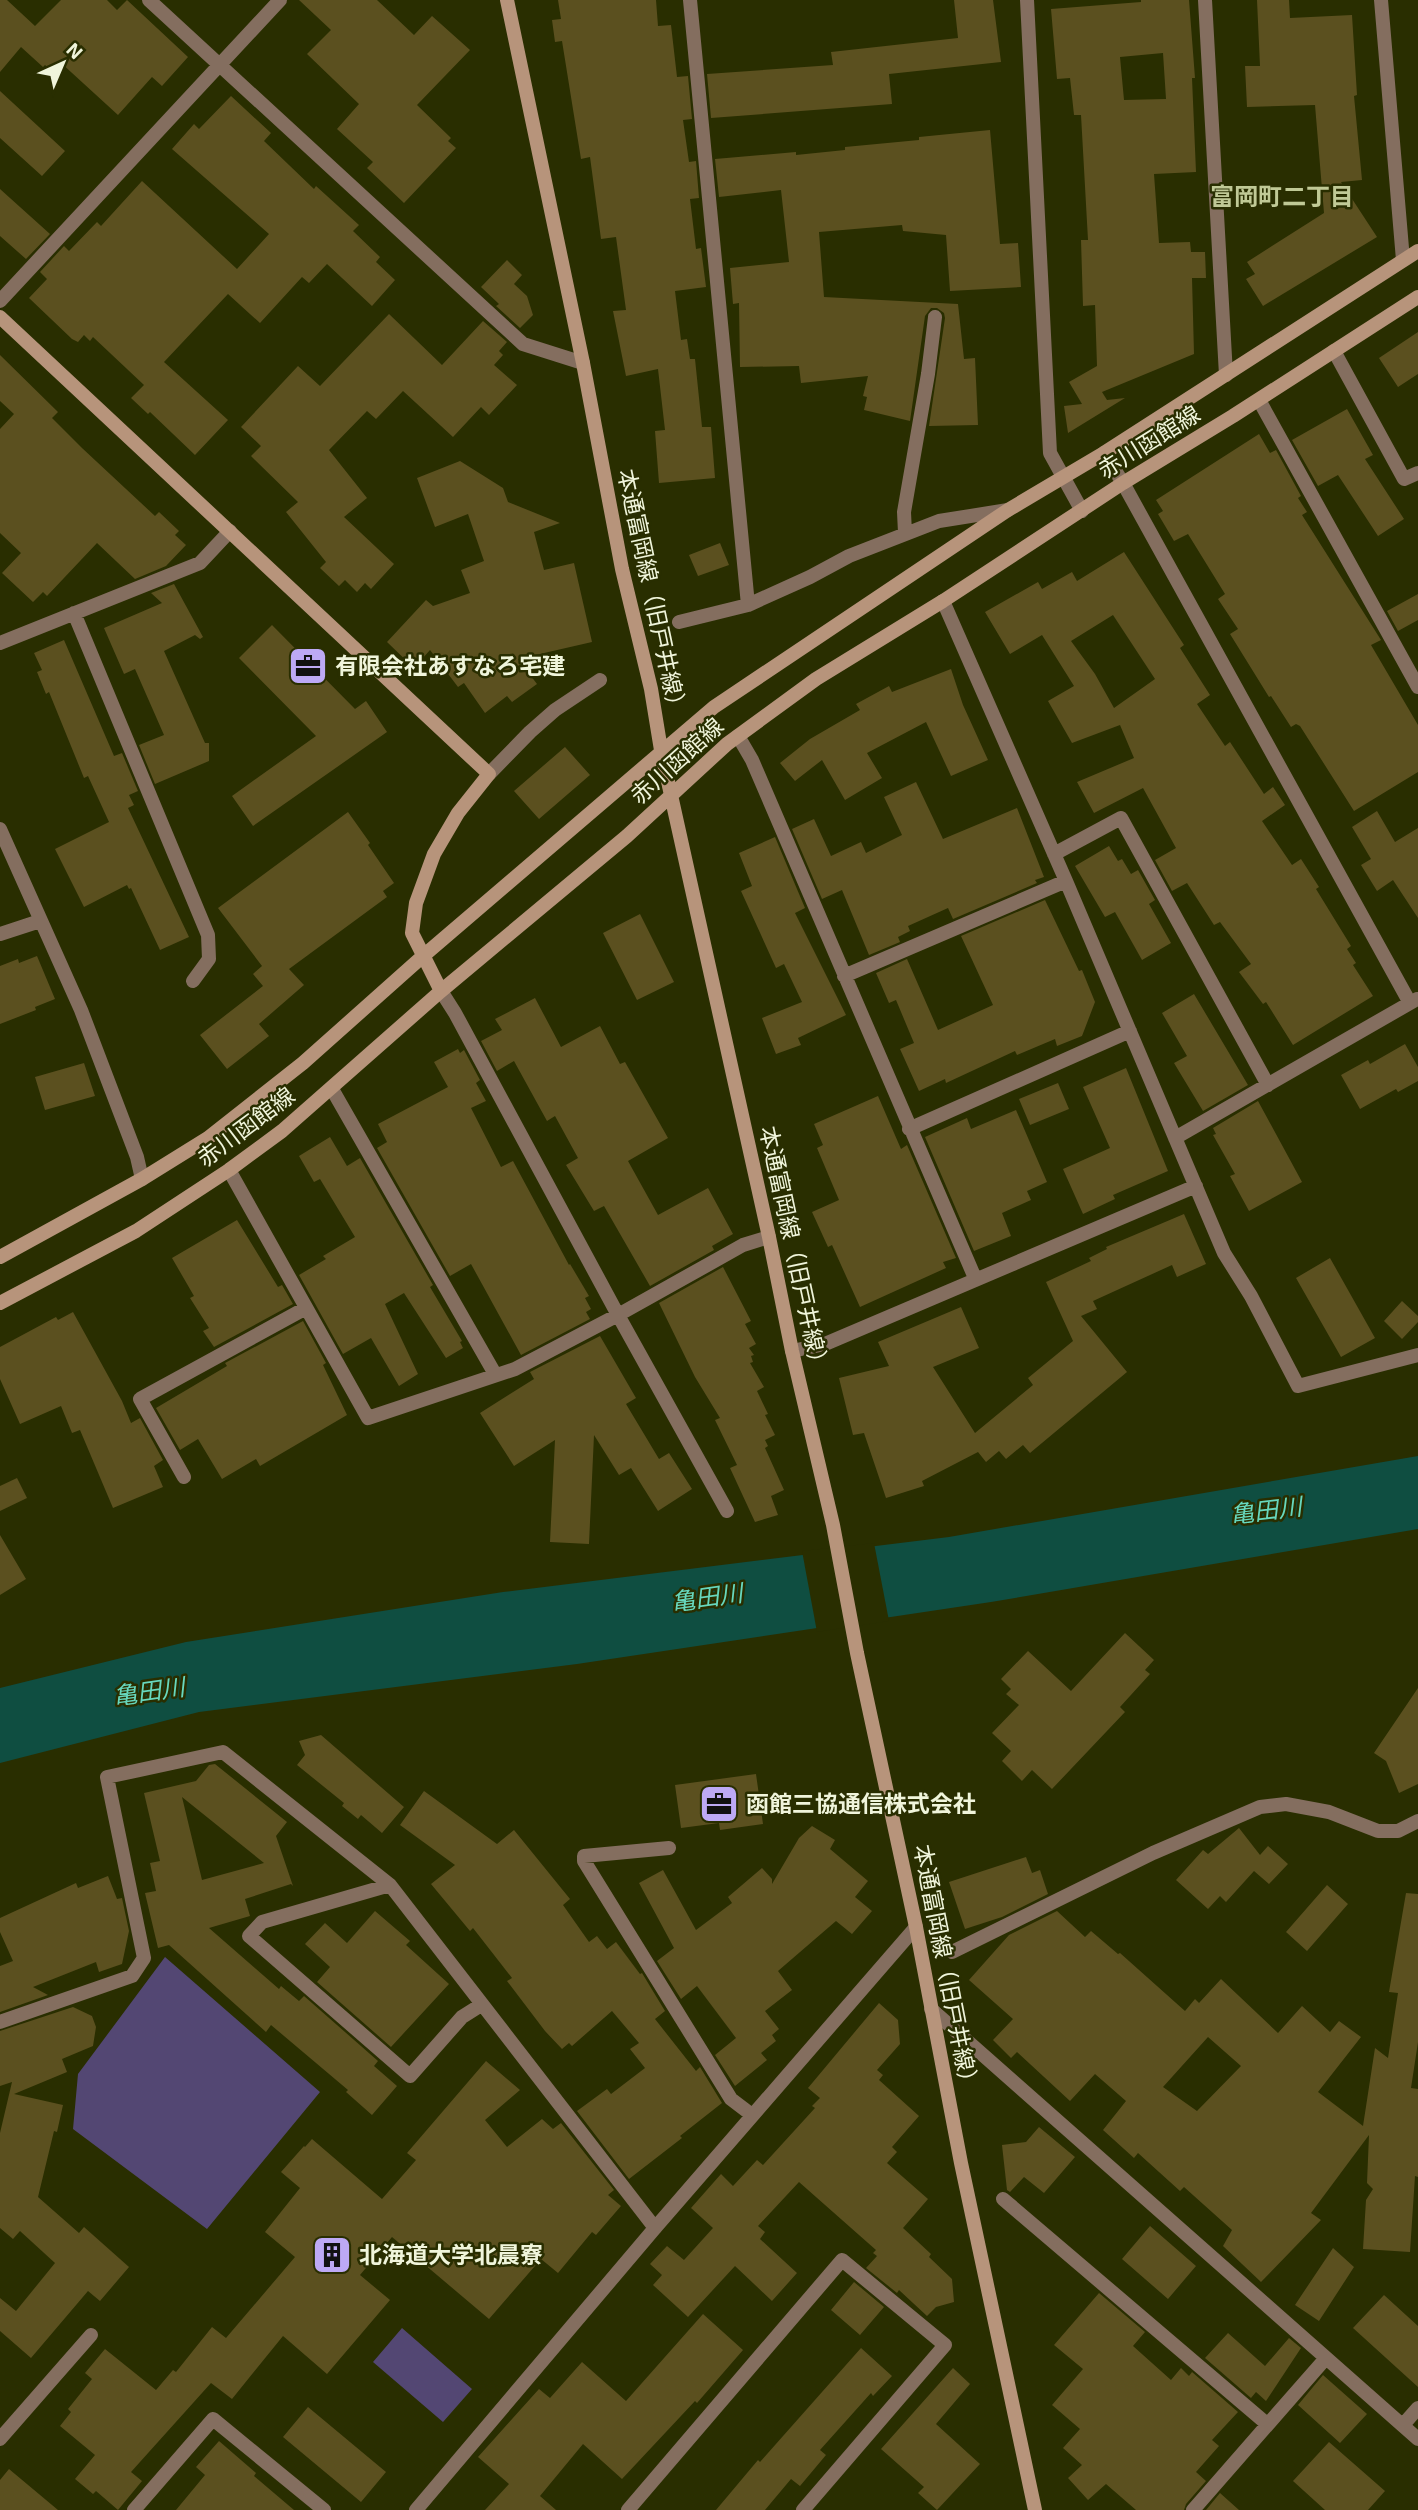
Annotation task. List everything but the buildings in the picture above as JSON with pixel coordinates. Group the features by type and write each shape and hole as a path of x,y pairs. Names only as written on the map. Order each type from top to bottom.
{"main road":[{"name":"本通富岡線（旧戸井線）","path":"507,0 583,363 622,569 651,689 661,750 673,795 792,1351 833,1525 857,1653 1035,2510"},
{"name":"赤川函館線","path":"0,1257 142,1179 208,1138 303,1063 422,957 714,707 1008,510 1104,453 1418,251"},
{"name":"赤川函館線","path":"0,1303 136,1231 229,1170 282,1131 441,991 627,836 738,736 816,679 943,601 1418,297"},
{"path":"0,317 489,774 458,813 434,854 416,903 412,933 441,991"}],"street":[{"path":"149,0 523,344 583,363"},
{"path":"0,301 279,0"},
{"path":"690,0 748,605"},
{"path":"1027,0 1050,453 1082,511"},
{"path":"1206,0 1226,375"},
{"path":"1381,0 1404,260"},
{"path":"905,533 904,512 935,317"},
{"path":"1334,351 1404,479 1418,473"},
{"path":"1259,400 1418,687"},
{"path":"1104,453 1414,1001 1175,1138"},
{"path":"679,622 748,605 849,556 939,521 1008,510"},
{"path":"0,643 200,563 230,531"},
{"path":"943,601 1066,881 1224,1253 1251,1296 1298,1386 1418,1355"},
{"path":"74,613 208,935 209,959 193,981"},
{"path":"489,774 555,710 600,680"},
{"path":"738,736 752,760 975,1279"},
{"path":"1054,854 1121,818 1268,1086"},
{"path":"0,828 85,1022 137,1157 142,1179"},
{"path":"844,976 1066,881"},
{"path":"0,934 40,921"},
{"path":"441,991 727,1511"},
{"path":"909,1129 1130,1031"},
{"path":"332,1089 495,1374"},
{"path":"229,1170 368,1418 515,1369 743,1245 769,1237"},
{"path":"792,1351 825,1344 1196,1186"},
{"path":"184,1477 140,1399 306,1308"},
{"path":"0,2022 132,1976 144,1958 107,1777 223,1752 390,1885 654,2228"},
{"path":"953,1952 1153,1853 1260,1807 1286,1804 1329,1812 1378,1831 1398,1831 1418,1821"},
{"path":"669,1848 584,1856 584,1861 731,2099 752,2115"},
{"path":"390,1885 262,1923 249,1936 410,2076 462,2017 481,2005"},
{"path":"416,2510 654,2228 916,1927"},
{"path":"931,2009 1418,2439"},
{"path":"1003,2199 1267,2424"},
{"path":"628,2510 842,2260 945,2345 803,2510"},
{"path":"0,2439 91,2335"},
{"path":"1193,2510 1326,2358"},
{"path":"1403,2425 1418,2408"},
{"path":"134,2510 213,2419 324,2510"}],"shaded area":[{"path":"165,1957 320,2092 207,2229 73,2129 78,2074"},
{"path":"402,2328 472,2389 443,2422 373,2362"}],"water":[{"name":"亀田川","path":"1418,1456 1418,1529 991,1602 577,1664 199,1712 0,1763 0,1688 186,1642 503,1592 949,1537"}],"pier":[{"path":"874,1543 889,1621 817,1632 802,1551"}],"place":[{"name":"有限会社あすなろ宅建","path":"308,666"},
{"name":"函館三協通信株式会社","path":"719,1804"},
{"name":"北海道大学北晨寮","path":"332,2255"}],"district":[{"name":"富岡町二丁目","path":"1282,197"}]}
